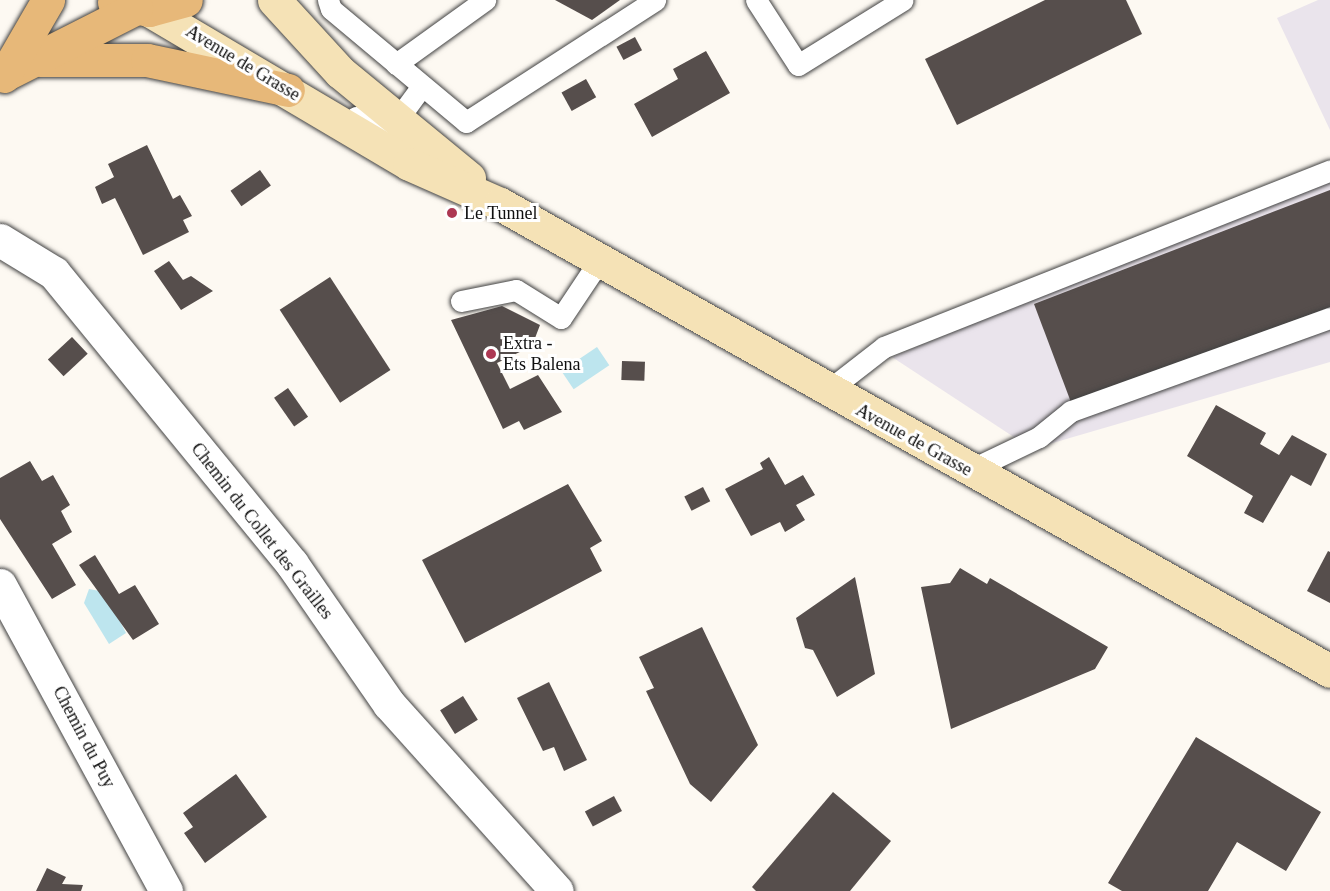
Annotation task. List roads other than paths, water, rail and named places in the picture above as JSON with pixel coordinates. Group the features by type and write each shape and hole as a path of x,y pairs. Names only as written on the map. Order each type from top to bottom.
{"main road":[{"path":"3,77 48,0"},
{"path":"3,77 40,60 132,6 186,0"},
{"name":"Avenue de Grasse","path":"274,0 340,72 501,204"},
{"name":"Avenue de Grasse","path":"132,6 288,90 410,164 501,204 826,392 1330,671"},
{"path":"40,60 147,60 288,90"}],"street":[{"name":"Chemin du Collet des Grailles","path":"0,240 54,273 292,564 389,704 557,891"},
{"name":"Chemin du Puy","path":"0,585 166,891"}],"lane":[{"path":"396,64 485,0"},
{"path":"330,5 466,122 655,0"},
{"path":"756,0 798,65 903,0"},
{"path":"397,120 422,86"},
{"name":"Avenue de Grasse","path":"335,119 350,114 378,130 397,120"},
{"path":"826,392 884,347 1330,170"},
{"path":"461,301 516,290 561,318 598,261"},
{"path":"968,471 1039,437 1071,411 1330,318"}],"water":[{"path":"597,347 609,365 574,389 561,371"},
{"path":"89,589 105,592 126,633 109,644 84,603"}],"place":[{"name":"Le Tunnel","path":"452,213"},
{"name":"Extra - Ets Balena","path":"491,354"}]}
